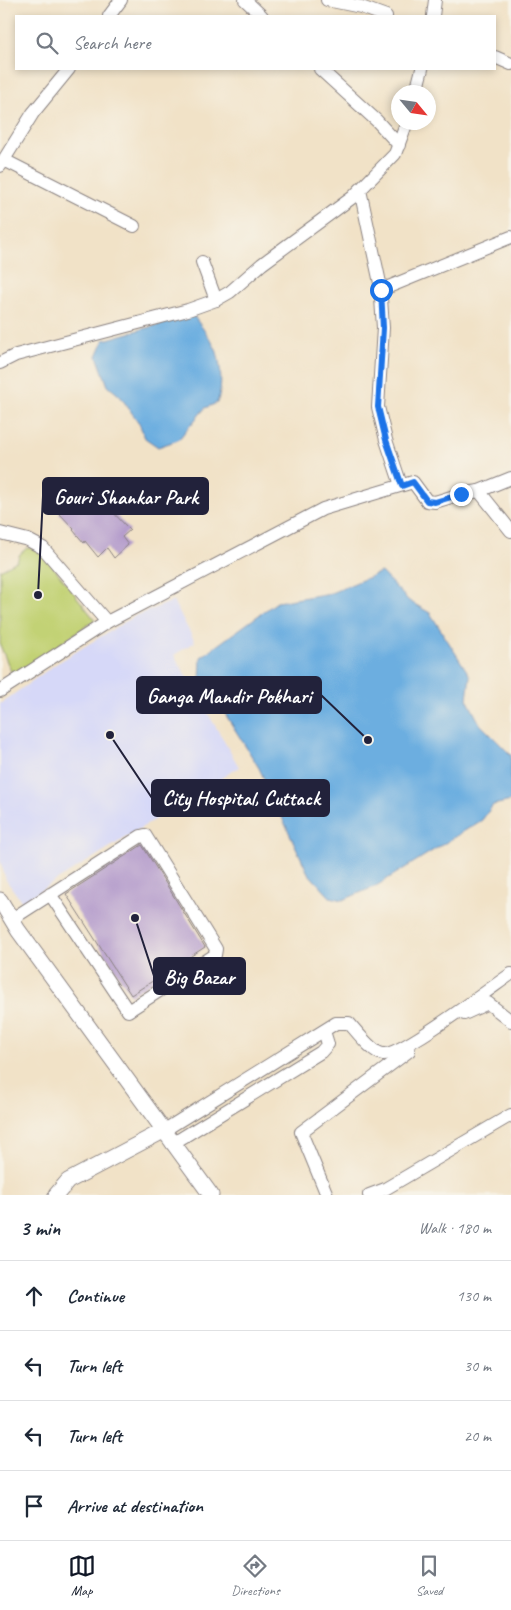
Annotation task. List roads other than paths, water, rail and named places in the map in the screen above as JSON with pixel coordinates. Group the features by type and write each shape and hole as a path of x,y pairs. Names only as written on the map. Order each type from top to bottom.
{"main road":[{"path":"0,900 172,1144 211,1195"},
{"path":"56,1195 68,1181 163,1131"}],"street":[{"path":"111,15 121,0"},
{"path":"245,0 261,15"},
{"path":"327,0 361,7 383,15"},
{"path":"363,0 371,11"},
{"path":"433,15 435,0"},
{"path":"496,57 511,64"},
{"path":"68,70 33,112 3,155 134,226"},
{"path":"321,70 377,121 399,146"},
{"path":"418,85 422,70"},
{"path":"0,362 16,356 178,313 216,300 230,292 262,264 354,197 395,154 404,130"},
{"path":"360,190 381,290 383,328 378,407 386,440 402,486"},
{"path":"381,290 511,237"},
{"path":"202,262 216,300"},
{"path":"0,691 107,622 324,510 413,482 427,501 435,502 479,491 511,478"},
{"path":"479,491 511,531"},
{"path":"0,533 28,540 43,548 107,622"},
{"path":"12,919 50,894 141,836 145,835 216,949 215,955 128,1011 50,894"},
{"path":"163,1131 336,1023 349,1024 374,1050 383,1054 392,1053 422,1036 511,974"},
{"path":"327,1195 301,1132 377,1074 454,1019 488,1003 511,1021"},
{"path":"172,1144 321,1052 328,1044 324,1030"},
{"path":"369,1195 385,1189 511,1115"},
{"path":"385,1189 398,1195"}],"water":[{"path":"193,315 217,352 221,378 219,397 217,403 205,408 178,440 158,447 145,438 139,423 120,396 108,386 97,356 104,340"},
{"path":"381,572 409,601 430,613 470,676 467,699 480,724 511,755 511,801 493,805 482,820 376,886 343,900 330,897 308,873 259,768 219,704 200,682 201,657 277,602 331,593"}],"place":[{"name":"Gouri Shankar Park","path":"38,595"},
{"name":"City Hospital, Cuttack","path":"110,735"},
{"name":"Ganga Mandir Pokhari","path":"368,740"},
{"name":"Big Bazar","path":"135,918"}]}
